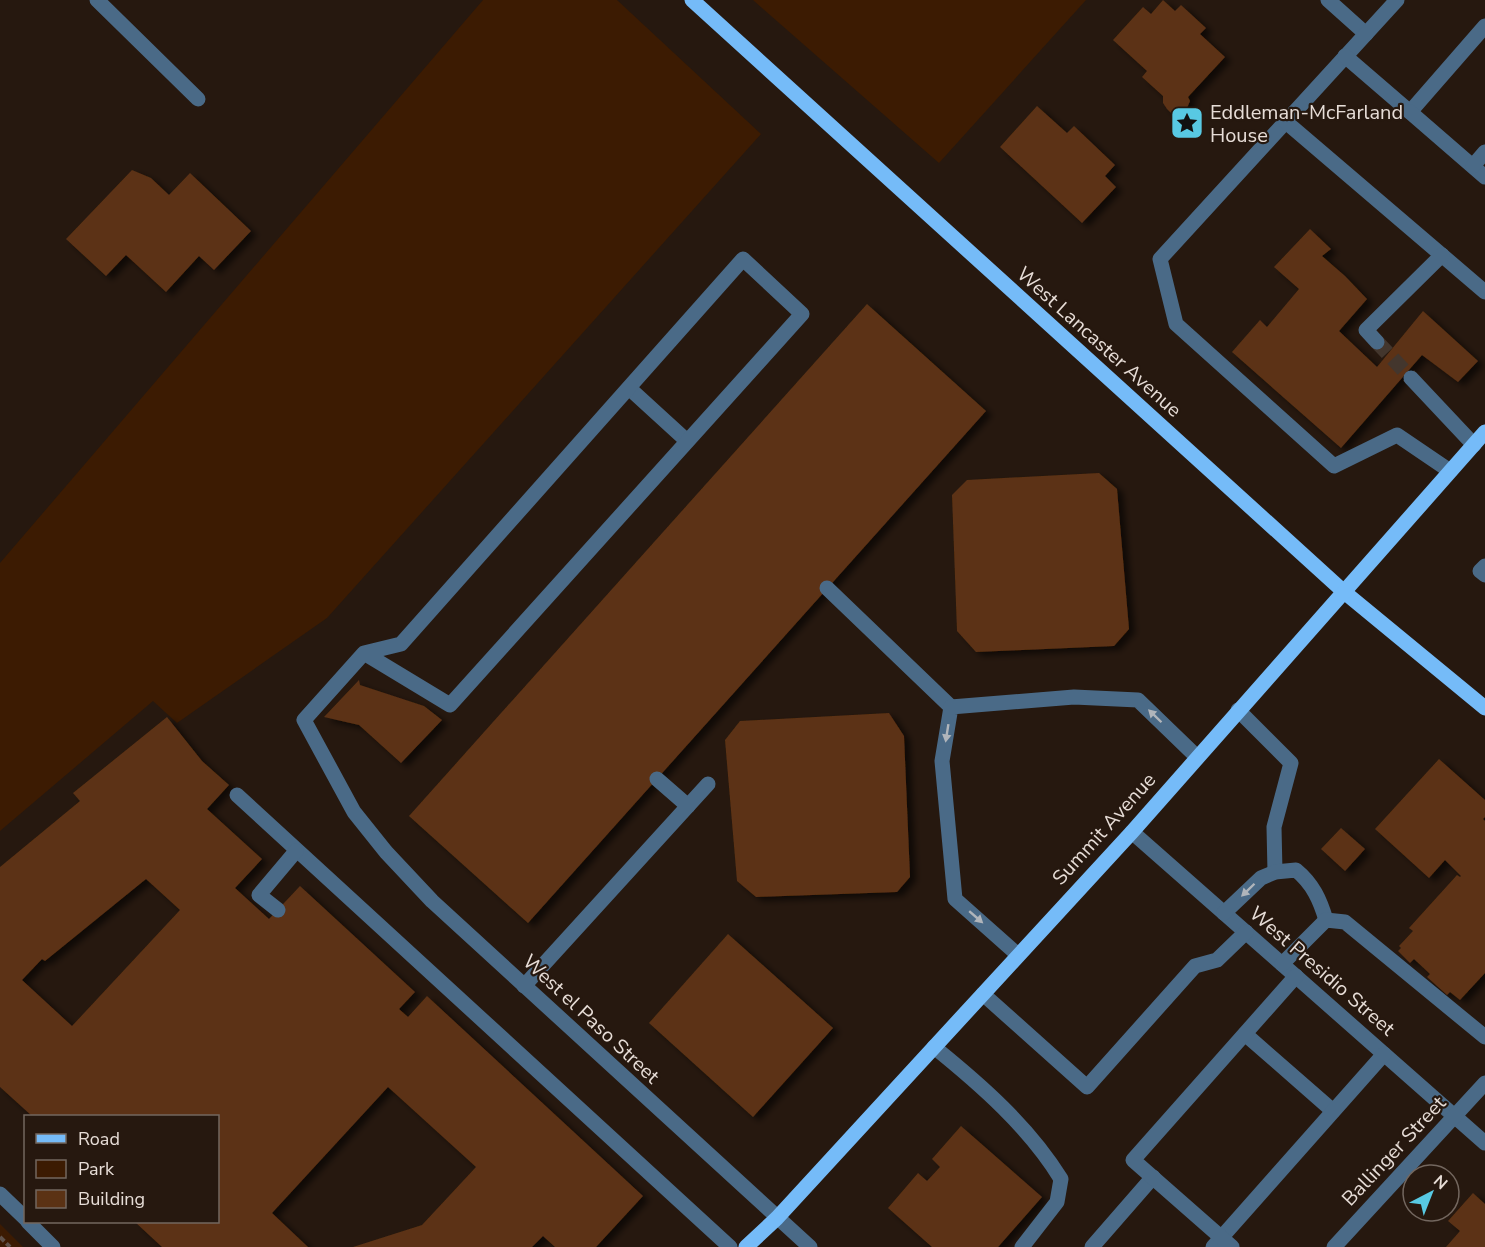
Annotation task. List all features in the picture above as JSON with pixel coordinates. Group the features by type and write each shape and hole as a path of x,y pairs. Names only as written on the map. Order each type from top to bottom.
{"main road":[{"name":"West Lancaster Avenue","path":"692,0 1342,591 1485,708"},
{"name":"Summit Avenue","path":"746,1247 777,1218 1132,832 1342,591 1485,432"}],"street":[{"path":"97,0 198,99"},
{"path":"1328,0 1366,34"},
{"path":"1397,0 1160,259 1176,324 1334,466 1396,435 1450,471"},
{"path":"1410,112 1485,27"},
{"path":"1345,56 1485,177"},
{"path":"1286,122 1485,292"},
{"path":"1473,166 1485,153"},
{"path":"1377,342 1366,330 1442,255"},
{"path":"743,260 802,314 450,705 364,653 401,644 743,260"},
{"path":"1412,378 1474,445"},
{"path":"629,388 687,441"},
{"path":"1485,566 1480,571 1485,575"},
{"path":"827,588 951,707 1074,697 1138,700 1197,757"},
{"name":"West el Paso Street","path":"364,653 304,720 354,812 386,852 432,901 810,1247"},
{"path":"951,707 942,761 955,899 1018,955"},
{"path":"1238,710 1291,763 1274,827 1275,872"},
{"path":"657,779 688,806"},
{"path":"524,986 708,784"},
{"path":"237,795 730,1247"},
{"name":"West Presidio Street","path":"1132,832 1485,1143"},
{"path":"278,910 259,895 296,851"},
{"path":"1224,913 1261,878 1275,872 1296,870 1307,879 1321,901 1326,920"},
{"path":"1282,964 1326,920"},
{"path":"1326,920 1345,922 1485,1037"},
{"path":"983,994 1087,1087 1195,966 1217,960 1246,932"},
{"path":"1296,976 1133,1160 1222,1244 1333,1111 1384,1054"},
{"path":"1245,1034 1333,1111"},
{"path":"933,1047 983,1087 1048,1158 1061,1179 1057,1202 1022,1247"},
{"name":"Ballinger Street","path":"1334,1247 1485,1083"},
{"path":"1092,1247 1153,1177"},
{"path":"0,1194 24,1216"},
{"path":"31,1223 54,1247"}],"path":[{"path":"0,1237 10,1247"}],"green space":[{"path":"483,0 617,0 761,134 327,618 177,723 153,701 0,831 0,563"},
{"path":"753,0 1086,0 939,163"},
{"path":"0,1224 23,1247 0,1247"}],"building":[{"path":"1163,0 1175,11 1181,5 1206,28 1200,34 1225,57 1188,97 1190,101 1187,108 1177,113 1171,113 1167,109 1163,103 1163,96 1142,77 1147,71 1113,40 1143,7 1151,14"},
{"path":"1037,106 1067,133 1074,126 1115,165 1105,176 1116,187 1082,223 1000,147"},
{"path":"132,170 151,178 169,195 190,173 251,231 214,270 199,256 166,292 126,255 106,276 66,239"},
{"path":"1310,229 1331,249 1322,256 1367,299 1339,331 1377,367 1423,311 1478,361 1458,382 1422,355 1341,448 1232,352 1260,320 1267,327 1299,289 1274,267"},
{"path":"867,304 986,411 528,923 409,816"},
{"path":"1099,473 1117,489 1129,629 1114,646 976,652 957,631 952,495 967,480"},
{"path":"359,680 360,685 424,706 442,720 401,763 359,725 324,717"},
{"path":"889,713 904,736 910,877 897,892 756,897 737,881 725,740 740,721"},
{"path":"167,717 202,761 229,785 207,809 262,859 235,888 269,919 300,886 415,992 399,1009 408,1017 427,996 643,1196 596,1247 555,1247 543,1236 532,1247 353,1247 422,1225 476,1167 388,1087 272,1213 308,1247 162,1247 136,1223 219,1223 219,1115 31,1115 0,1087 0,867 80,801 73,793","holes":["146,879 180,910 72,1026 22,980 42,959 45,961"]},
{"path":"1439,759 1485,800 1483,819 1485,821 1485,973 1460,1000 1450,992 1447,995 1427,977 1430,974 1414,959 1410,963 1398,951 1401,948 1399,946 1413,931 1409,928 1457,875 1461,876 1445,860 1429,878 1375,829"},
{"path":"1341,828 1365,849 1345,871 1321,849"},
{"path":"728,934 833,1028 753,1117 649,1023"},
{"path":"961,1126 1042,1197 998,1247 932,1247 888,1208 918,1173 927,1181 940,1167 932,1159"},
{"path":"1473,1193 1485,1204 1485,1247 1446,1247 1460,1231 1450,1223 1461,1223 1461,1206"}],"tunnel":[{"path":"1377,342 1411,378"}],"place":[{"name":"Eddleman-McFarland House","path":"1187,123"}]}
